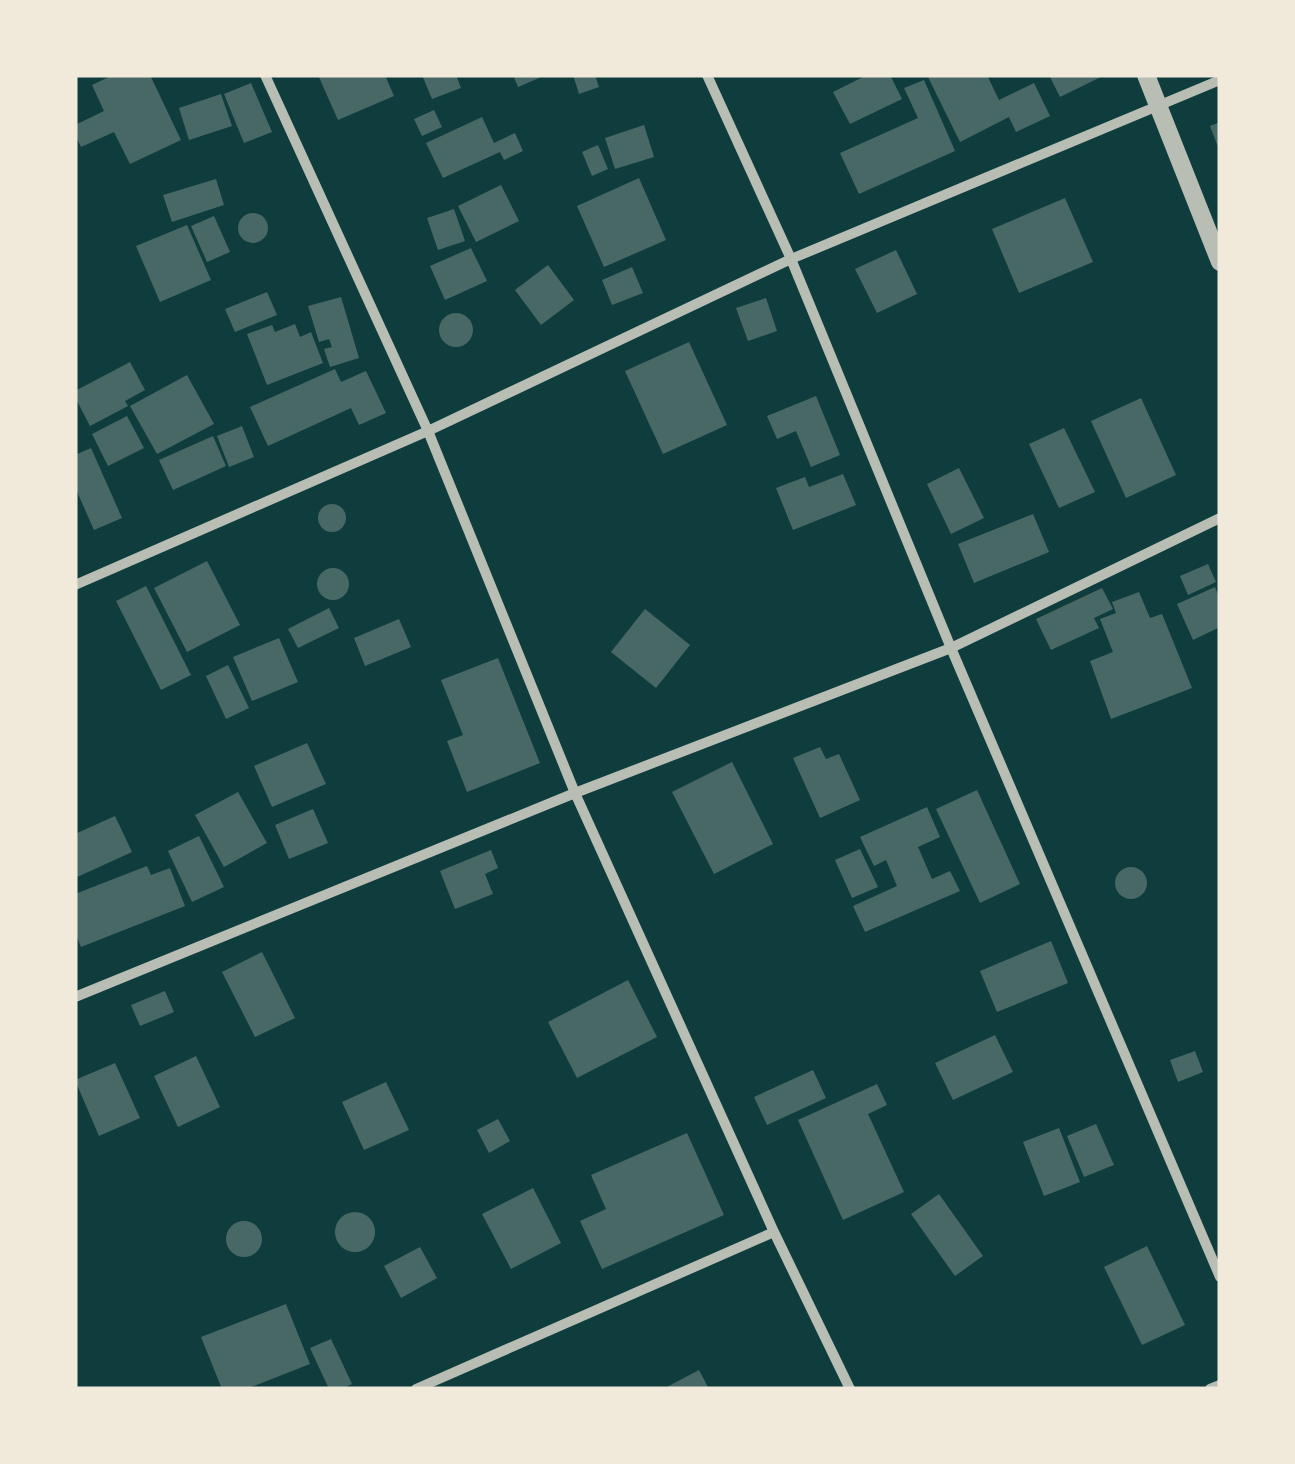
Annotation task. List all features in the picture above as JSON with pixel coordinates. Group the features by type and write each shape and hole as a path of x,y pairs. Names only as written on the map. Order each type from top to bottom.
{"street":[{"path":"266,75 428,431 576,793 774,1232 850,1389"},
{"path":"707,75 791,260 951,648 1220,1277"},
{"path":"1146,75 1220,262"},
{"path":"75,585 428,431 791,260 1220,80"},
{"path":"75,997 576,793 951,648 1220,518"},
{"path":"416,1389 774,1232"},
{"path":"1210,1389 1220,1385"}],"building":[{"path":"113,75 150,75 181,140 130,164 114,132 81,147 75,125 104,111 92,85"},
{"path":"318,75 385,75 394,96 338,120"},
{"path":"422,75 456,75 461,88 432,99"},
{"path":"513,75 546,75 518,87"},
{"path":"573,75 595,75 599,87 579,94"},
{"path":"867,75 890,75 902,99 850,124 833,92"},
{"path":"927,75 987,75 999,100 1034,83 1050,116 1016,132 1009,117 960,142"},
{"path":"1049,75 1105,75 1060,97"},
{"path":"924,80 955,151 859,194 840,153 918,118 904,88"},
{"path":"251,83 272,132 244,143 224,94"},
{"path":"221,94 232,126 189,140 179,108"},
{"path":"434,110 442,127 422,136 414,119"},
{"path":"482,117 494,143 515,133 523,151 504,160 500,152 443,178 426,143"},
{"path":"1220,122 1220,152 1210,126"},
{"path":"644,125 654,157 615,169 605,138"},
{"path":"598,145 608,169 592,176 582,152"},
{"path":"639,178 666,240 604,267 577,206"},
{"path":"216,179 224,205 172,222 163,195"},
{"path":"501,185 519,221 476,242 458,206"},
{"path":"1065,198 1093,262 1019,293 992,229"},
{"path":"454,209 465,241 438,250 427,218"},
{"path":"253,213 264,217 268,228 264,239 253,243 242,239 238,228 242,217"},
{"path":"214,216 230,252 207,262 191,226"},
{"path":"187,225 211,280 160,302 136,246"},
{"path":"471,248 487,281 445,300 430,266"},
{"path":"896,250 917,294 877,313 855,269"},
{"path":"548,265 574,300 541,325 515,290"},
{"path":"632,267 643,293 612,305 602,280"},
{"path":"267,292 277,315 235,332 225,309"},
{"path":"341,297 359,358 330,367 324,349 332,347 329,339 319,342 308,306"},
{"path":"766,298 777,331 748,341 736,308"},
{"path":"456,313 468,318 473,330 468,342 456,347 444,342 439,330 444,318"},
{"path":"295,324 300,337 311,332 323,363 267,385 247,334 272,325 275,332"},
{"path":"689,342 727,425 663,454 625,371"},
{"path":"130,362 145,390 125,401 128,406 90,426 75,391"},
{"path":"335,369 341,382 366,371 386,413 359,425 351,408 268,446 250,407"},
{"path":"187,375 214,424 157,454 130,406"},
{"path":"816,396 840,455 811,467 796,431 777,439 767,416"},
{"path":"1141,398 1176,475 1126,498 1091,421"},
{"path":"127,416 144,448 108,466 92,434"},
{"path":"242,426 254,457 229,467 217,436"},
{"path":"1064,428 1095,492 1059,508 1029,444"},
{"path":"213,436 226,466 173,490 159,460"},
{"path":"91,448 122,518 94,530 75,487 75,455"},
{"path":"959,468 984,518 951,534 927,484"},
{"path":"843,474 856,505 793,530 776,488 805,477 809,487"},
{"path":"332,504 342,508 346,518 342,528 332,532 322,528 318,518 322,508"},
{"path":"1033,514 1049,552 974,583 958,544"},
{"path":"207,561 240,625 187,652 154,588"},
{"path":"1208,564 1216,582 1188,595 1180,576"},
{"path":"333,568 345,572 349,584 345,596 333,600 321,596 317,584 321,572"},
{"path":"146,586 191,675 161,690 116,601"},
{"path":"1215,587 1220,599 1220,627 1193,640 1177,604"},
{"path":"1102,588 1113,609 1094,618 1099,628 1051,650 1036,619"},
{"path":"1139,592 1150,618 1162,614 1192,688 1111,719 1090,661 1113,652 1100,619 1116,613 1112,602"},
{"path":"329,608 339,628 298,648 288,629"},
{"path":"645,609 690,645 656,688 611,652"},
{"path":"399,619 411,647 365,666 354,638"},
{"path":"279,638 298,682 252,701 233,657"},
{"path":"498,658 540,763 467,792 447,741 463,735 441,680"},
{"path":"228,665 249,708 226,719 206,676"},
{"path":"307,743 326,784 272,807 254,766"},
{"path":"820,747 826,759 839,754 860,800 820,818 793,758"},
{"path":"732,762 773,844 714,874 672,792"},
{"path":"977,790 1020,884 980,903 936,809"},
{"path":"238,792 267,843 224,867 195,815"},
{"path":"927,807 940,837 918,847 932,879 950,871 960,891 865,932 853,906 897,886 886,860 874,866 860,837"},
{"path":"313,809 328,843 289,859 275,825"},
{"path":"115,816 132,852 75,878 75,834"},
{"path":"199,836 224,887 192,902 168,851"},
{"path":"860,849 878,887 852,898 835,860"},
{"path":"491,850 498,868 485,874 493,894 455,909 440,871"},
{"path":"147,866 151,875 170,868 185,906 81,947 75,932 75,894"},
{"path":"1131,867 1142,872 1147,883 1142,894 1131,899 1120,894 1115,883 1120,872"},
{"path":"1051,941 1068,983 997,1012 980,971"},
{"path":"262,952 295,1018 255,1037 222,972"},
{"path":"628,980 657,1037 577,1078 548,1022"},
{"path":"165,991 174,1012 140,1026 131,1005"},
{"path":"995,1035 1013,1072 953,1100 935,1063"},
{"path":"1195,1051 1203,1072 1178,1082 1170,1060"},
{"path":"196,1056 220,1107 178,1127 154,1076"},
{"path":"115,1063 140,1118 99,1136 75,1080"},
{"path":"813,1070 826,1098 767,1125 754,1097"},
{"path":"386,1082 409,1130 364,1150 342,1102"},
{"path":"877,1084 887,1105 868,1114 904,1192 843,1220 798,1120"},
{"path":"498,1119 510,1141 489,1153 477,1130"},
{"path":"1096,1124 1114,1165 1084,1177 1067,1136"},
{"path":"1059,1128 1080,1182 1044,1196 1023,1142"},
{"path":"687,1133 724,1215 602,1269 580,1221 606,1209 591,1175"},
{"path":"533,1188 561,1243 511,1269 482,1214"},
{"path":"939,1194 983,1256 955,1276 911,1214"},
{"path":"355,1212 369,1218 375,1232 369,1246 355,1252 341,1246 335,1232 341,1218"},
{"path":"244,1221 257,1226 262,1239 257,1252 244,1257 231,1252 226,1239 231,1226"},
{"path":"1147,1246 1185,1325 1142,1345 1104,1267"},
{"path":"420,1247 437,1278 401,1298 384,1266"},
{"path":"286,1304 310,1364 246,1389 222,1389 201,1337"},
{"path":"331,1339 352,1384 342,1389 329,1389 310,1348"},
{"path":"699,1370 709,1389 663,1389"}]}
